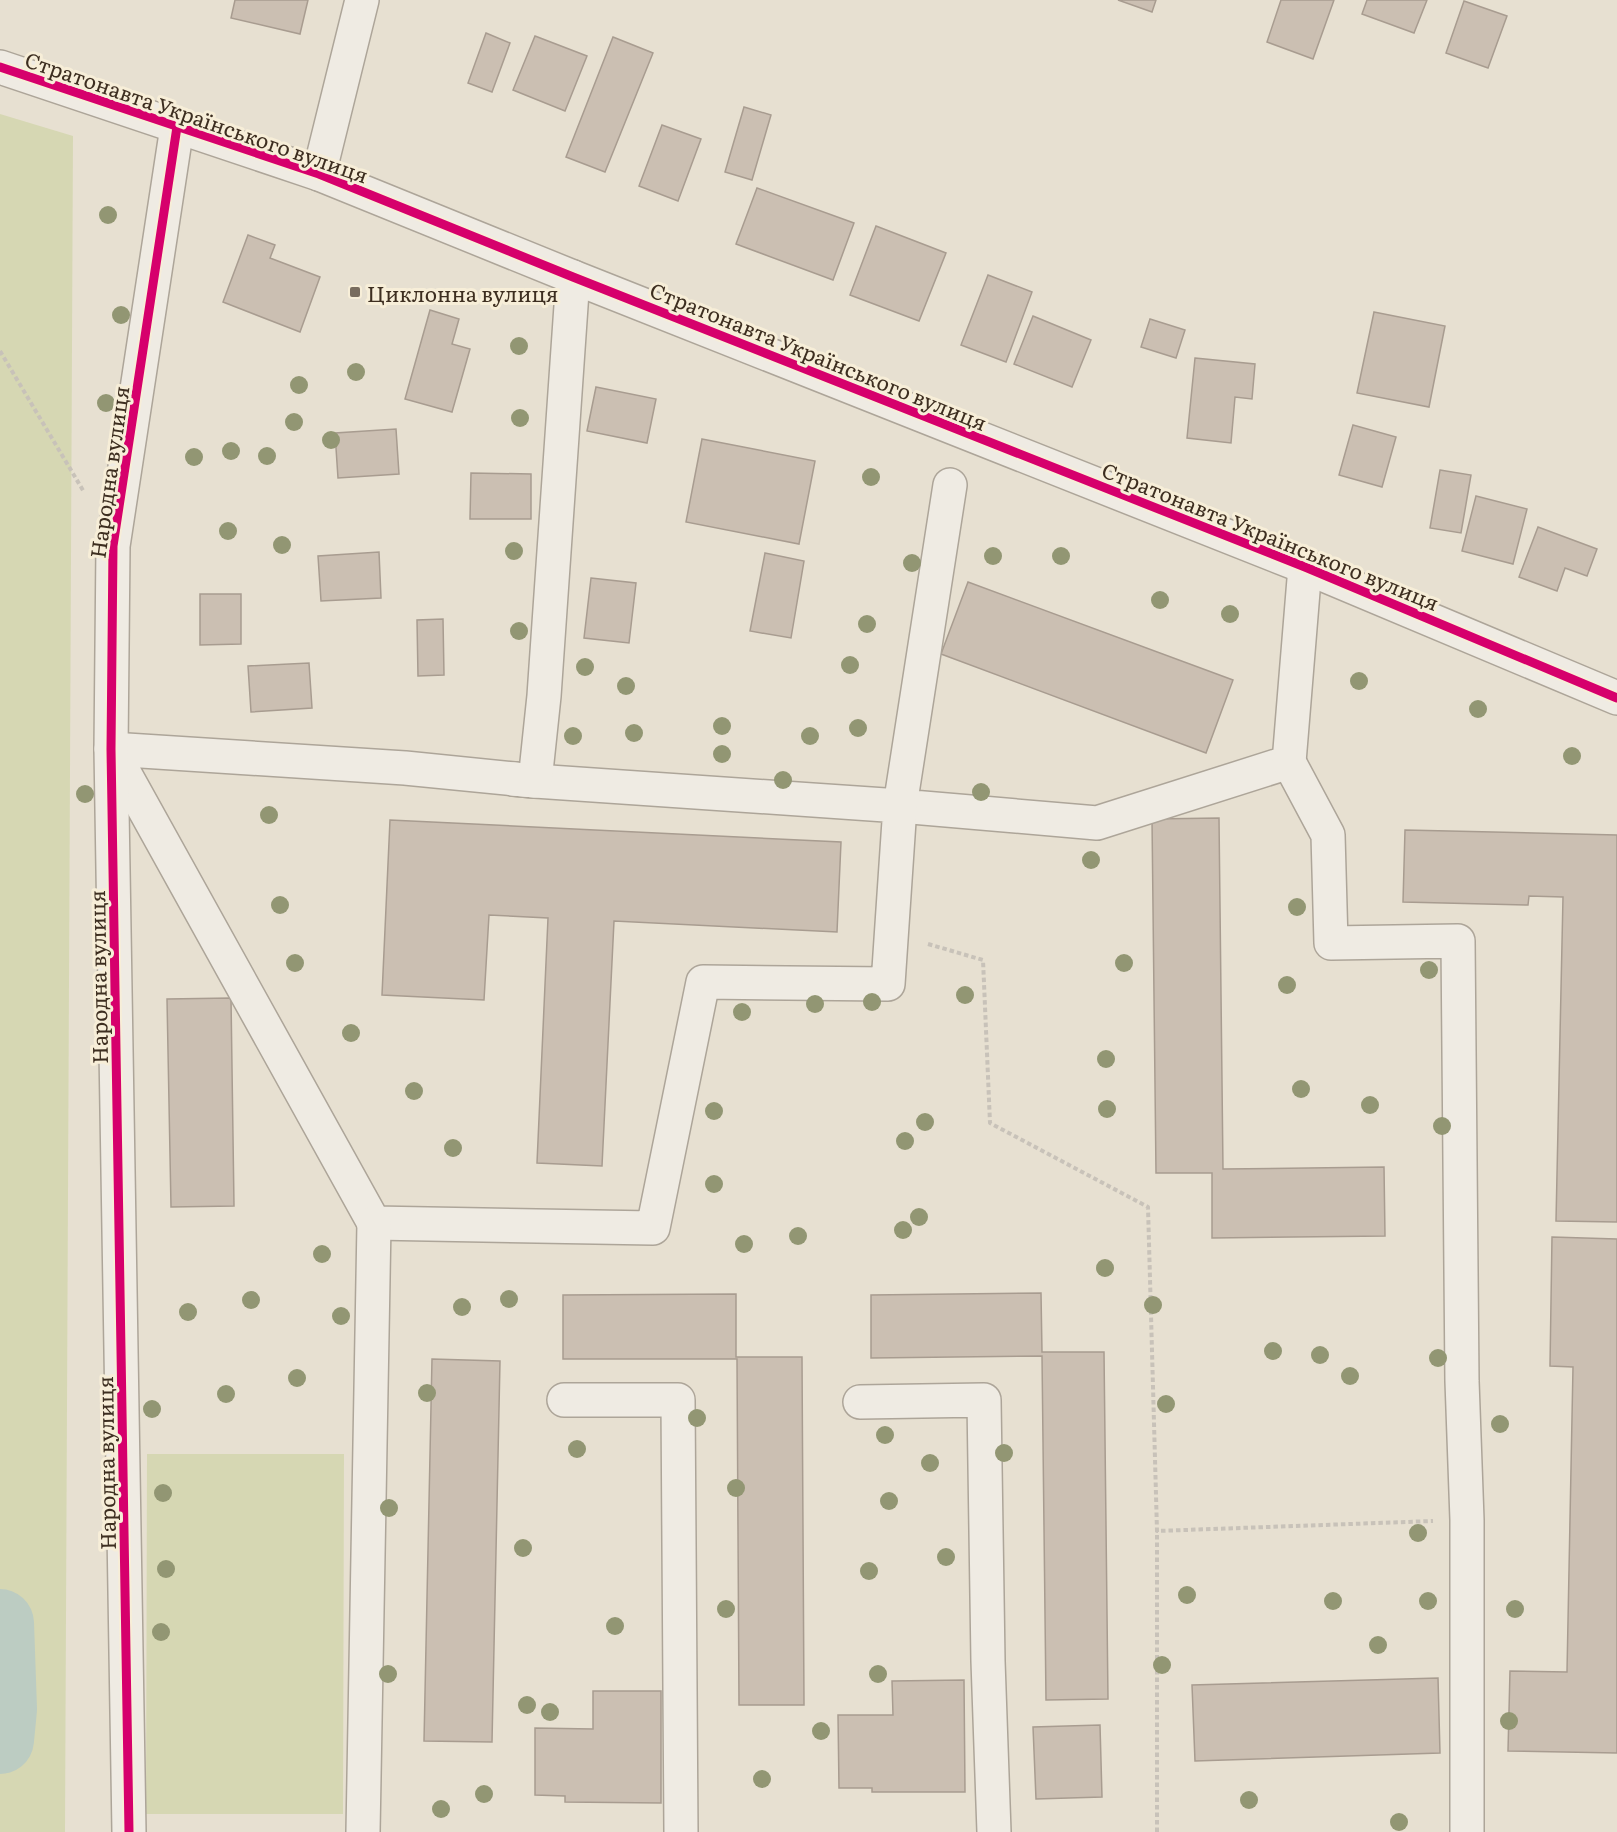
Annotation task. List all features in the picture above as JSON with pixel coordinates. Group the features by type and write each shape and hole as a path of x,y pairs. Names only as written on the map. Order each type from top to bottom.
{"street":[{"path":"319,174 362,0"},
{"name":"Стратонавта Українського вулиця","path":"0,68 319,174 1305,567 1617,698"},
{"name":"Народна вулиця","path":"129,1832 111,749 113,546 177,127"},
{"path":"535,781 545,684 573,277"},
{"path":"375,1223 653,1228 703,982 888,984 900,806 950,485"},
{"path":"1305,567 1290,762 1329,835 1331,943 1458,941 1462,1381 1467,1520 1467,1832"},
{"path":"111,749 405,768 535,781 900,806 1097,823 1290,762"},
{"path":"111,749 375,1223 363,1832"},
{"path":"564,1400 678,1400 681,1832"},
{"path":"860,1402 984,1400 988,1661 994,1832"}],"path":[{"path":"0,351 86,497"},
{"path":"892,933 983,960 990,1123 1148,1207 1157,1531 1157,1832"},
{"path":"1157,1531 1467,1520"}],"green space":[{"path":"0,114 73,136 65,1832 0,1832"},
{"path":"147,1454 344,1454 343,1814 146,1814"}],"building":[{"path":"235,0 308,0 300,34 231,18"},
{"path":"1118,0 1156,0 1152,12"},
{"path":"1281,0 1334,0 1313,59 1267,42"},
{"path":"1367,0 1427,0 1414,33 1362,14"},
{"path":"1464,1 1507,16 1488,68 1446,53"},
{"path":"486,33 510,43 492,92 468,83"},
{"path":"535,36 587,56 565,111 513,90"},
{"path":"613,37 653,53 605,172 566,157"},
{"path":"744,107 771,115 752,180 725,172"},
{"path":"662,125 701,139 678,201 639,186"},
{"path":"757,188 854,223 833,280 736,244"},
{"path":"876,226 946,253 919,321 850,295"},
{"path":"248,235 275,245 270,258 320,277 300,332 223,302"},
{"path":"988,275 1032,292 1006,362 961,345"},
{"path":"430,310 459,319 452,344 470,349 452,412 405,399"},
{"path":"1374,312 1445,326 1429,407 1357,393"},
{"path":"1033,316 1091,340 1072,387 1014,364"},
{"path":"1150,319 1185,330 1176,358 1141,347"},
{"path":"1195,358 1255,364 1252,399 1235,397 1231,443 1187,438"},
{"path":"596,387 656,399 647,443 587,431"},
{"path":"1353,425 1396,437 1382,487 1339,475"},
{"path":"396,429 399,474 338,478 335,433"},
{"path":"702,439 815,461 799,544 686,522"},
{"path":"1440,470 1471,475 1461,533 1430,528"},
{"path":"471,473 531,474 531,519 470,519"},
{"path":"1476,496 1527,509 1513,564 1462,551"},
{"path":"1538,527 1597,549 1587,576 1565,568 1557,591 1519,577"},
{"path":"379,552 381,598 321,601 318,556"},
{"path":"765,553 804,561 791,638 750,631"},
{"path":"591,578 636,583 629,643 584,638"},
{"path":"968,582 1233,680 1206,753 941,654"},
{"path":"200,594 241,594 241,644 200,645"},
{"path":"443,619 444,675 418,676 417,620"},
{"path":"309,663 312,708 251,712 248,666"},
{"path":"1219,818 1223,1169 1384,1167 1385,1236 1212,1238 1212,1173 1156,1173 1152,819"},
{"path":"390,820 841,842 837,932 614,921 602,1166 537,1163 548,918 489,915 484,1000 382,995"},
{"path":"1405,830 1617,835 1617,1222 1556,1221 1563,897 1529,896 1528,905 1403,902"},
{"path":"231,998 234,1206 171,1207 167,999"},
{"path":"1552,1237 1617,1239 1617,1753 1508,1751 1510,1671 1567,1672 1573,1367 1550,1366"},
{"path":"1041,1293 1042,1352 1104,1352 1108,1699 1046,1700 1042,1356 871,1358 871,1295"},
{"path":"736,1294 736,1357 802,1357 804,1705 739,1705 737,1359 563,1359 563,1295"},
{"path":"432,1359 500,1361 492,1742 424,1741"},
{"path":"1438,1678 1440,1753 1195,1761 1192,1685"},
{"path":"964,1680 965,1792 872,1792 872,1788 839,1788 838,1715 893,1715 892,1681"},
{"path":"593,1691 661,1691 661,1803 565,1802 565,1796 535,1795 535,1728 593,1729"},
{"path":"1100,1725 1102,1797 1036,1799 1033,1727"}],"waterway":[{"path":"0,1623 3,1709 0,1740"}],"cycle path":[{"path":"0,67 319,174 1305,567 1617,698"},
{"path":"129,1832 111,749 113,546 177,127"}],"place":[{"name":"Циклонна вулиця","path":"355,292"}]}
